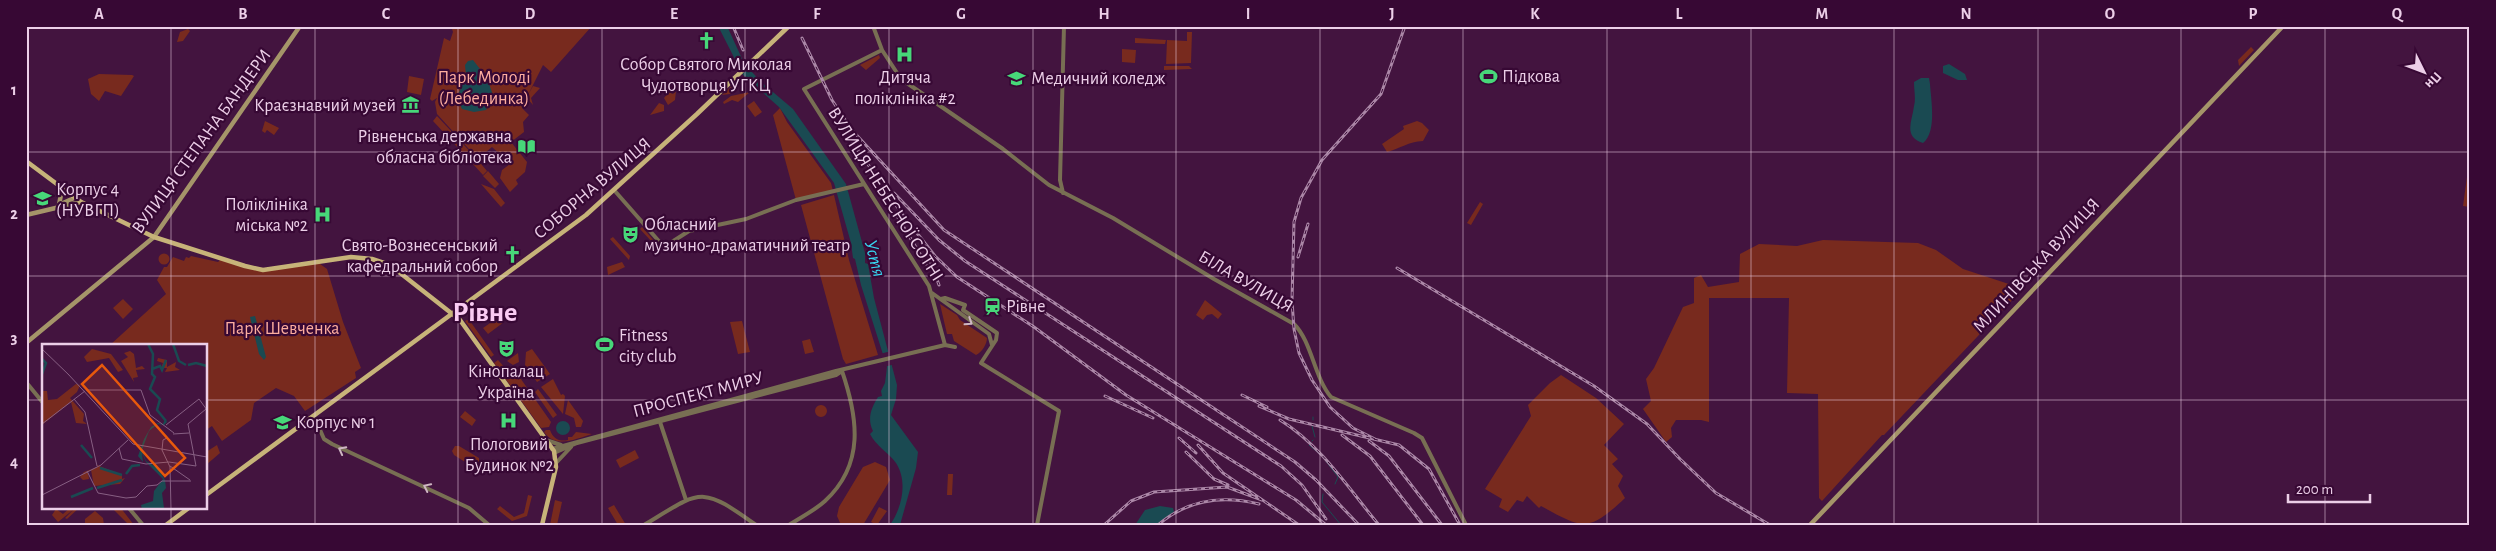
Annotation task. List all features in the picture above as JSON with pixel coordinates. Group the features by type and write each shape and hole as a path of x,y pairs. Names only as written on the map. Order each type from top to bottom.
{"main road":[{"name":"ВУЛИЦЯ СТЕПАНА БАНДЕРИ","path":"26,344 154,236 300,26"},
{"name":"СОБОРНА ВУЛИЦЯ","path":"208,494 571,227 614,190 789,26"},
{"name":"МЛИНІВСЬКА ВУЛИЦЯ","path":"1810,525 2284,26"},
{"path":"26,161 81,202 154,236 257,269 351,257 372,259 396,269 453,315 466,328 553,451 556,463 542,525"},
{"path":"58,207 61,201 62,189"},
{"path":"70,204 74,198"},
{"path":"58,207 74,198"},
{"path":"26,215 81,202"},
{"path":"166,525 189,508"}],"street":[{"name":"БІЛА ВУЛИЦЯ","path":"873,26 882,50 901,79 1010,154 1049,185 1099,211 1294,324 1301,332 1323,385 1332,397 1422,438 1466,525"},
{"path":"1063,193 1060,180 1064,26"},
{"name":"ВУЛИЦЯ НЕБЕСНОЇ СОТНІ","path":"882,50 804,89 916,264 932,294 945,345"},
{"path":"1049,185 1055,185 1060,180"},
{"path":"614,190 664,247 695,229 746,219 796,200 864,184"},
{"path":"932,294 941,299 962,317 989,334 992,337 992,346"},
{"path":"941,299 945,298 965,305 963,310 994,331 997,336 981,362 1059,411 1037,525"},
{"path":"945,345 955,347"},
{"name":"ПРОСПЕКТ МИРУ","path":"553,451 560,445 945,345"},
{"path":"789,525 815,509 832,493 853,458 855,424 842,371"},
{"name":"ПРОСПЕКТ МИРУ","path":"553,451 577,443 837,375 842,371"},
{"path":"26,382 42,402"},
{"path":"314,416 324,438 332,444 469,508 490,525"},
{"path":"660,422 686,500"},
{"path":"546,440 560,445"},
{"name":"ПРОСПЕКТ МИРУ","path":"556,463 577,443"},
{"path":"644,525 686,500 699,496 713,497 756,525"},
{"path":"129,508 143,525"}],"green space":[{"name":"Парк Молоді (Лебединка)","path":"451,26 592,26 551,72 543,65 527,97 533,86 540,88 531,98 533,105 527,98 522,108 529,115 523,122 524,132 511,142 527,162 525,172 516,180 518,184 510,192 500,178 502,170 510,164 508,158 505,159 492,147 478,159 437,114 435,102 437,98 432,101 430,99 444,38 450,41 453,32"},
{"path":"188,29 190,31 183,41 177,42 180,32"},
{"path":"1187,32 1192,32 1191,63 1166,64 1167,40 1187,41"},
{"path":"1135,38 1166,40 1165,44 1135,43"},
{"path":"2251,47 2254,50 2239,66 2238,60"},
{"path":"1122,49 1136,50 1135,63 1122,62"},
{"path":"879,55 880,58 866,70 860,65"},
{"path":"1164,66 1189,66 1192,69 1164,70"},
{"path":"99,74 134,76 121,96 105,91 99,101 91,94 88,79"},
{"path":"409,76 424,79 421,95 407,92"},
{"path":"739,79 741,82 730,94 722,95"},
{"path":"676,91 675,100 668,105 664,98 669,92 673,94"},
{"path":"750,92 738,102 732,100 724,104 723,102 731,96"},
{"path":"754,101 762,112 755,117 747,106"},
{"path":"659,103 664,105 664,111 650,115"},
{"path":"780,108 787,122 831,183 833,191 796,200 773,115"},
{"path":"437,116 452,132 447,136 433,121"},
{"path":"265,121 279,128 274,135 267,130 265,133 262,131"},
{"path":"1417,121 1429,130 1423,141 1387,152 1382,144 1404,129 1403,126"},
{"path":"453,133 474,156 469,160 448,137"},
{"path":"2470,155 2470,207 2463,206"},
{"path":"476,158 487,171 483,175 472,163"},
{"path":"488,171 499,184 495,188 483,176"},
{"path":"481,184 494,189 505,203 501,207"},
{"path":"834,195 849,260 878,355 846,364 843,359 801,205"},
{"path":"1480,202 1483,204 1471,225 1467,223"},
{"path":"642,227 656,243 656,247 647,253 645,249 652,242 640,229"},
{"path":"613,237 630,256 629,260 610,239"},
{"path":"1823,240 1918,243 1936,250 1963,269 2018,287 2015,297 1882,435 1822,501 1819,498 1818,394 1787,393 1789,298 1709,298 1709,422 1701,420 1676,420 1671,428 1672,437 1666,442 1643,409 1651,401 1646,379 1654,368 1683,307 1694,303 1694,278 1701,275 1708,287 1739,282 1740,254 1759,244 1797,246"},
{"path":"164,253 170,259 164,265 158,259"},
{"name":"Парк Шевченка","path":"191,256 218,262 221,259 255,270 316,261 327,269 343,322 361,368 355,372 356,378 305,411 294,396 276,388 254,403 251,420 222,441 212,426 208,429 208,344 111,344 166,294 157,280 164,267 167,267 173,257 184,261 186,257 189,258"},
{"path":"622,262 625,267 608,275 607,267"},
{"path":"123,299 133,309 123,319 113,308"},
{"path":"1205,300 1222,314 1218,319 1212,314 1207,315 1203,320 1196,315"},
{"path":"940,304 987,338 985,345 978,354 976,355 954,341 952,334 947,334"},
{"path":"495,309 504,322 488,334 483,328 493,321 492,311"},
{"path":"465,321 470,321 494,355 491,357"},
{"path":"742,321 750,352 738,354 730,322"},
{"path":"810,339 814,352 805,354 802,341"},
{"path":"532,349 550,374 537,382 525,365 526,352"},
{"path":"518,353 519,362 513,365 507,361"},
{"path":"498,360 506,369 516,372 551,422 549,427 541,428 494,363"},
{"path":"1561,375 1596,398 1624,424 1604,445 1618,459 1612,464 1623,476 1618,486 1625,498 1602,517 1585,524 1576,523 1541,506 1539,508 1527,496 1523,502 1517,500 1508,512 1499,507 1502,499 1485,489 1531,416 1528,405"},
{"path":"553,379 561,395 565,396 563,414 541,387"},
{"path":"538,389 557,415 553,418 535,392"},
{"path":"568,400 583,421 581,427 576,427 574,418 565,414"},
{"path":"821,405 827,411 821,417 815,411"},
{"path":"465,411 476,420 472,426 460,417"},
{"path":"546,430 550,430 555,438 562,441 554,440 544,432"},
{"path":"576,432 592,434 573,440 562,441 568,440 568,437 572,437"},
{"path":"217,445 220,453 208,463 208,451"},
{"path":"455,446 459,446 479,458 479,465 473,467 454,455 452,451"},
{"path":"635,450 639,458 620,468 616,460"},
{"path":"875,462 886,467 890,480 863,525 841,525 837,516 839,507 863,467"},
{"path":"948,474 953,474 952,495 947,495"},
{"path":"528,495 532,496 527,516 512,521 497,509 500,506 514,517 524,513"},
{"path":"555,500 562,502 557,525 550,525"},
{"path":"614,505 626,525 618,525 608,508"},
{"path":"879,507 887,511 877,525 871,522"},
{"path":"70,508 79,508 67,519 65,518 74,509 58,522 52,515 56,509 63,514"},
{"path":"112,508 121,508 134,525 129,525"},
{"path":"95,511 103,518 104,525 87,525 85,523 85,519"}],"shaded area":[{"path":"718,26 727,26 744,63 761,82 793,109 846,184 865,253 865,263 868,264 874,298 897,385 896,399 891,415 918,452 916,468 900,525 890,525 898,511 902,494 903,486 900,470 893,459 875,442 870,434 873,431 870,422 873,405 878,397 882,396 881,391 885,383 887,367 861,285 855,259 853,258 851,243 834,183 779,107 743,75"},
{"path":"473,60 487,78 494,98 486,110 474,112 462,109 457,98 466,75 465,65 468,61"},
{"path":"1949,64 1965,74 1967,80 1958,80 1943,73 1943,66"},
{"path":"1921,78 1929,78 1932,107 1932,124 1923,143 1913,137 1910,128 1915,100 1914,82"},
{"path":"255,316 266,357 264,360 259,354 250,317"},
{"path":"560,421 566,421 570,428 566,435 560,435 556,431 556,425"},
{"path":"1160,506 1173,508 1174,512 1156,525 1135,525 1145,510"}],"pier":[{"path":"891,351 895,364 884,367 880,354"}],"waterway":[{"path":"1312,426 1315,437"},
{"path":"1311,443 1309,445 1322,456 1338,477 1335,484"},
{"path":"1323,494 1322,502 1341,525"}],"railway":[{"path":"733,26 743,50"},
{"path":"1375,439 1353,428 1330,407 1312,380 1299,353 1294,329 1292,301 1294,222 1301,198 1322,160 1381,94 1405,26"},
{"path":"802,38 832,100 851,129 944,230 1295,462 1316,480 1359,525"},
{"path":"845,131 902,214 935,256 957,277 1034,327 1126,395 1296,500 1326,525"},
{"path":"894,193 939,240 965,261 1281,466 1302,485 1326,519"},
{"path":"897,216 926,264"},
{"path":"1298,257 1308,224"},
{"path":"927,252 939,285"},
{"path":"1397,268 1594,386 1647,424 1716,493 1770,525"},
{"path":"1242,395 1267,407"},
{"path":"1105,396 1153,418"},
{"path":"1259,406 1289,419 1399,445 1429,469 1460,525"},
{"path":"1280,420 1295,430 1322,455 1379,525"},
{"path":"1342,435 1370,456 1423,525"},
{"path":"1179,438 1196,453"},
{"path":"1369,441 1389,456 1442,525"},
{"path":"1198,445 1223,473 1299,525"},
{"path":"1186,452 1214,479 1228,485"},
{"path":"1104,525 1131,501 1154,492 1227,487 1262,500"},
{"path":"1158,525 1181,509 1206,501 1232,500 1259,504"}],"place":[{"name":"Собор Святого Миколая Чудотворця УГКЦ","path":"706,41"},
{"name":"Дитяча поліклініка #2","path":"905,54"},
{"name":"Підкова","path":"1488,76"},
{"name":"Медичний коледж","path":"1017,78"},
{"name":"Краєзнавчий музей","path":"410,105"},
{"name":"Рівненська державна обласна бібліотека","path":"526,146"},
{"name":"Корпус 4 (НУВГП)","path":"42,199"},
{"name":"Поліклініка міська №2","path":"322,214"},
{"name":"Обласний музично-драматичний театр","path":"630,234"},
{"name":"Свято-Вознесенський кафедральний собор","path":"512,255"},
{"name":"Рівне","path":"992,306"},
{"name":"Fitness city club","path":"605,345"},
{"name":"Кінопалац Україна","path":"506,348"},
{"name":"Пологовий Будинок №2","path":"509,421"},
{"name":"Корпус № 1","path":"282,422"}],"district":[{"name":"Рівне","path":"485,311"}],"water label":[{"name":"Устя","path":"876,258"}]}
